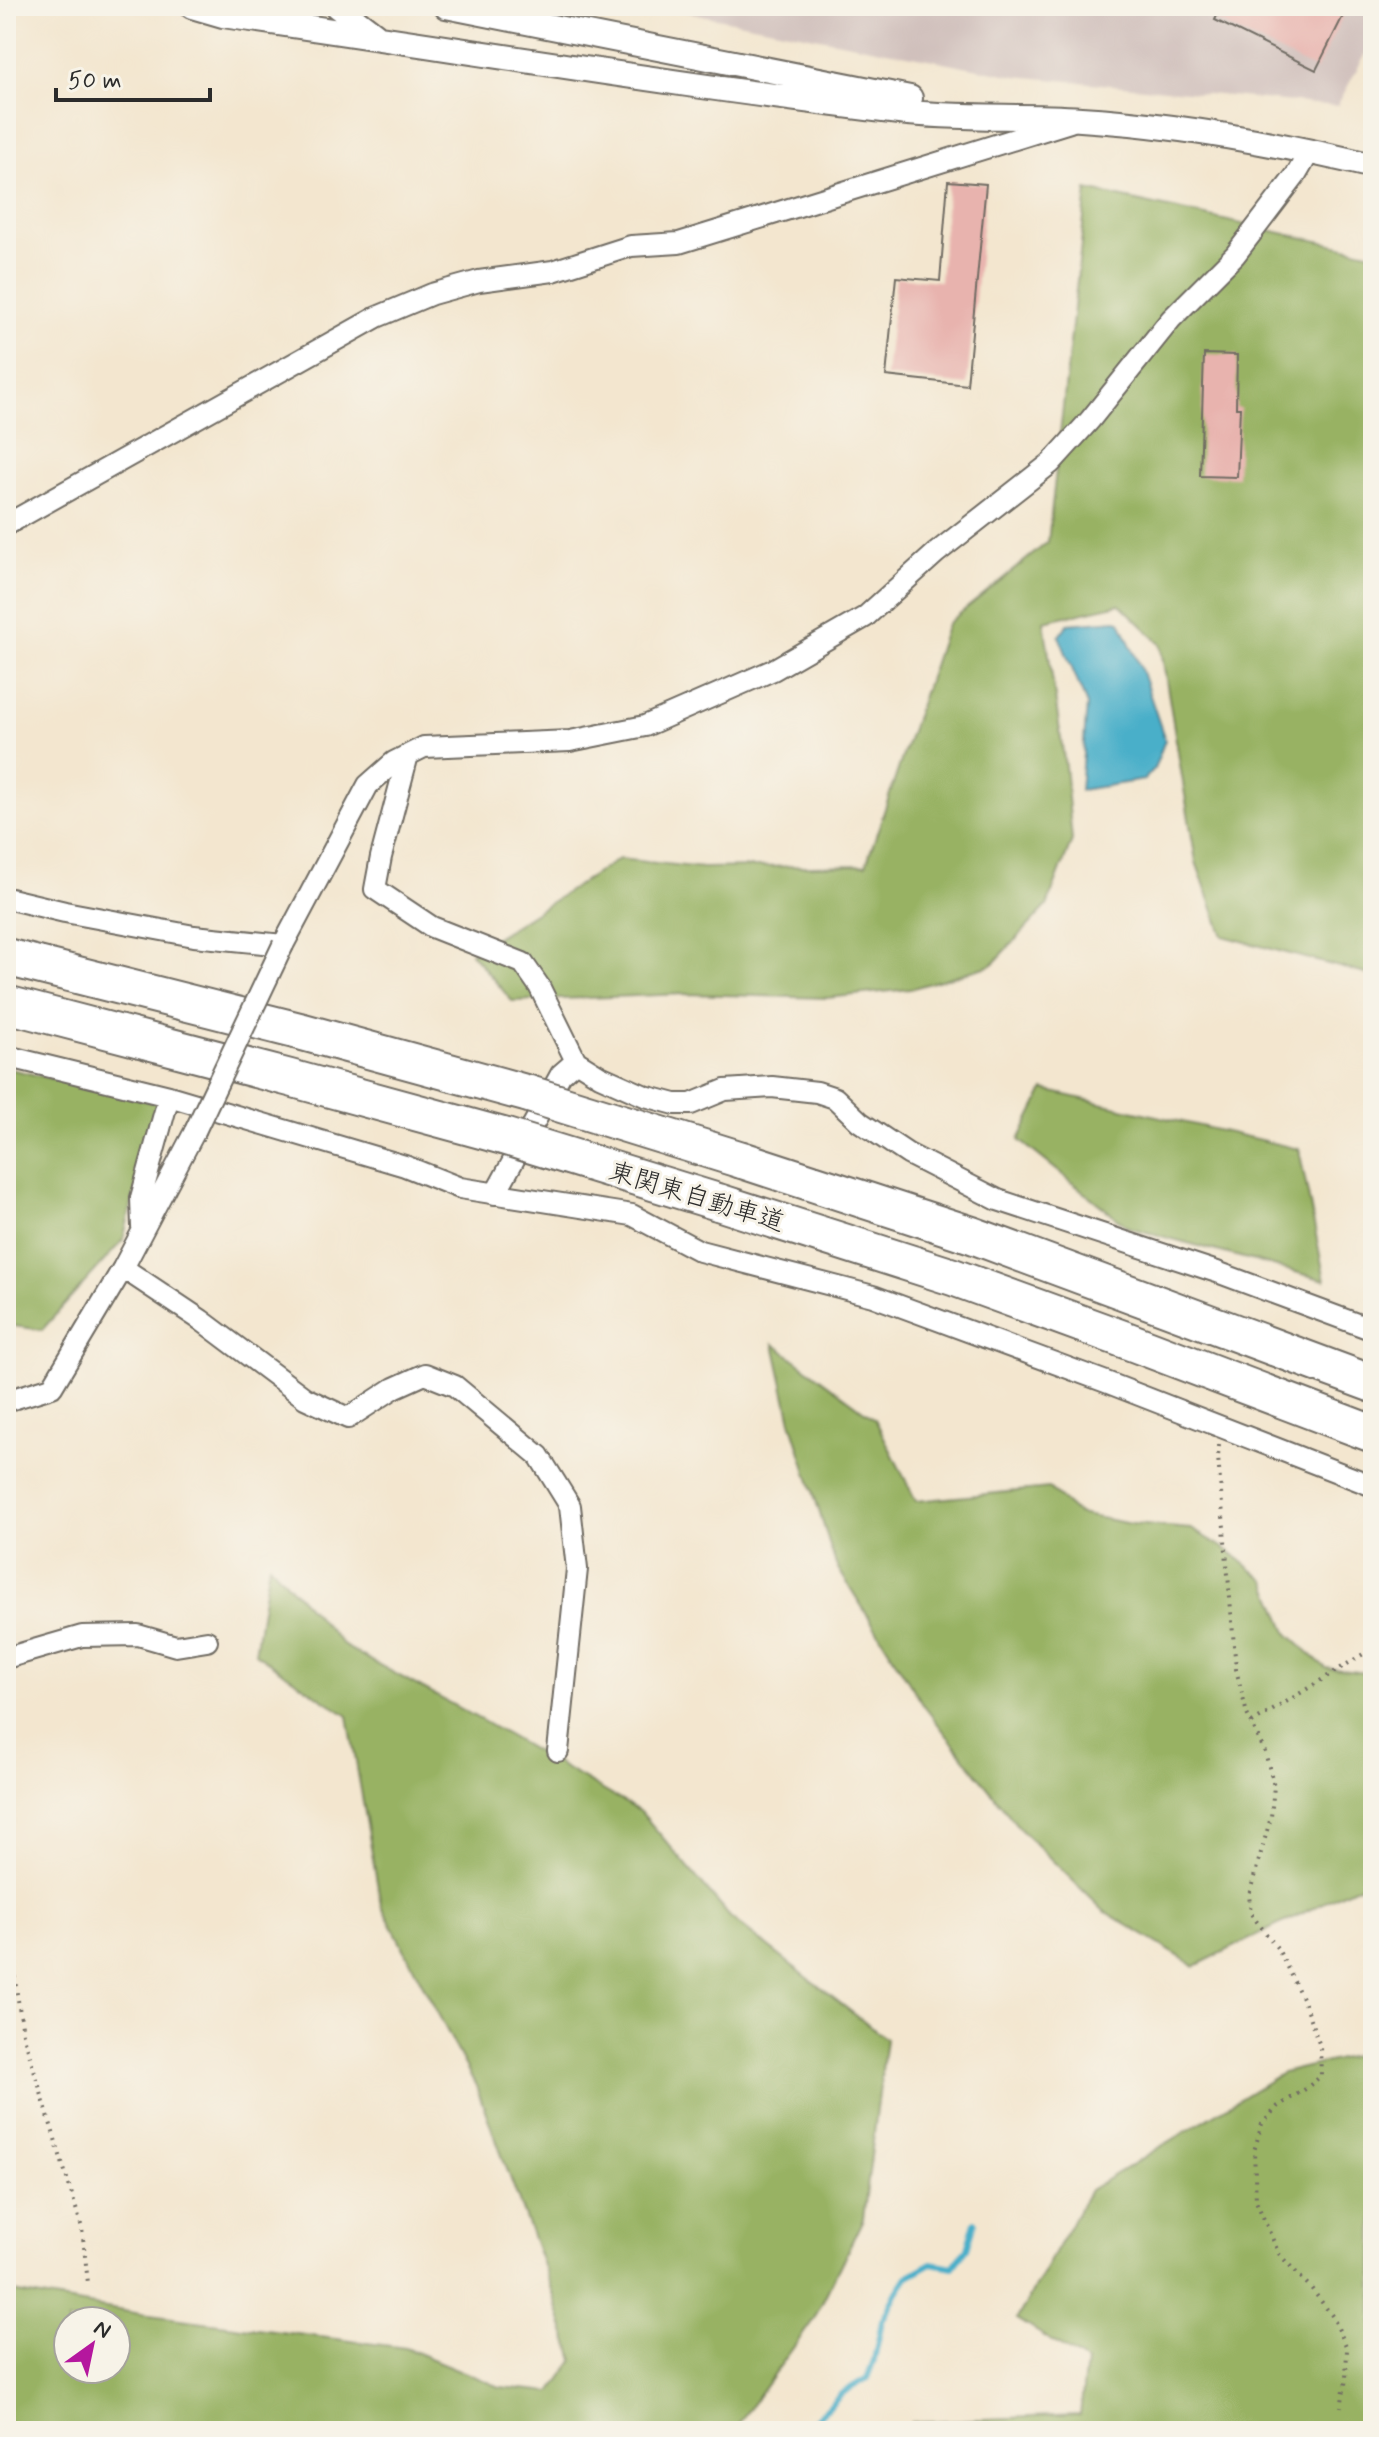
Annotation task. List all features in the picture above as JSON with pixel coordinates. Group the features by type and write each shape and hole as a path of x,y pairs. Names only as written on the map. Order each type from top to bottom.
{"highway":[{"name":"東関東自動車道","path":"6,957 303,1032 529,1094 742,1160 972,1235 1373,1384"},
{"name":"東関東自動車道","path":"6,1004 503,1136 718,1202 953,1277 1373,1434"}],"street":[{"path":"192,6 223,15 670,83 904,112 1081,119 1202,132 1310,151 1373,166"},
{"path":"272,22 292,6"},
{"path":"337,6 380,38"},
{"path":"446,6 1002,117"},
{"path":"6,525 377,317 432,294 479,281 553,271 631,246 679,243 1081,119"},
{"path":"6,1401 52,1387 123,1268 195,1131 283,945 368,785 394,762 424,747 570,741 645,726 773,670 865,617 936,553 1051,463 1090,420 1171,319 1235,255 1296,175 1310,151"},
{"path":"408,755 375,889 432,927 523,963 539,986 576,1061 600,1076 633,1091 675,1104 691,1104 725,1090 772,1087 817,1092 835,1098 860,1122 908,1154 998,1200 1217,1272 1373,1330"},
{"path":"6,898 194,936 283,945"},
{"path":"6,1056 169,1096 405,1166 460,1188 632,1215 700,1251 873,1296 1373,1486"},
{"path":"495,1194 561,1074 576,1061"},
{"path":"142,1231 141,1198 169,1096"},
{"path":"123,1268 201,1320 305,1398 348,1418 394,1388 425,1374 455,1386 539,1456 570,1506 577,1569 558,1751"},
{"path":"6,1658 82,1636 138,1635 176,1646 207,1641"}],"path":[{"path":"1221,1426 1218,1457 1236,1669 1274,1786 1271,1817 1249,1895 1251,1914 1278,1949 1303,2000 1320,2046 1321,2076 1278,2106 1262,2124 1254,2151 1256,2201 1279,2254 1333,2317 1347,2348 1341,2407"},
{"path":"1252,1723 1373,1648"},
{"path":"6,1921 23,2033 82,2228 88,2283"}],"shaded area":[{"path":"655,6 1373,6 1373,40 1337,106 1015,76"}],"green space":[{"path":"1087,190 1373,253 1373,976 1223,936 1196,862 1160,643 1120,604 1044,621 1065,766 1072,840 1047,906 992,965 910,989 827,998 685,994 512,1001 471,953 619,859 703,868 866,865 947,624 1048,542"},
{"path":"6,1068 157,1103 123,1240 42,1330 6,1325"},
{"path":"1044,1090 1299,1149 1325,1280 1128,1227 1019,1140"},
{"path":"774,1344 875,1419 916,1501 1049,1488 1078,1514 1132,1524 1191,1529 1229,1551 1266,1581 1288,1634 1326,1668 1373,1674 1373,1885 1360,1885 1195,1966 1104,1911 1020,1829 924,1706 836,1565 791,1421"},
{"path":"269,1564 344,1646 641,1812 730,1917 886,2039 863,2219 814,2319 733,2431 6,2431 6,2291 88,2305 52,2305 52,2385 132,2385 132,2312 406,2348 500,2387 552,2392 574,2360 551,2287 476,2086 381,1905 348,1716 255,1653"},
{"path":"1373,2051 1373,2431 908,2431 912,2422 1080,2415 1086,2362 1017,2319 1090,2190 1282,2073"}],"water":[{"path":"1120,621 1141,669 1165,740 1154,769 1144,780 1080,790 1087,705 1059,636 1068,624"}],"building":[{"path":"1221,6 1348,6 1316,70 1215,20"},
{"path":"948,181 986,184 967,385 886,376 896,277 940,281"},
{"path":"1204,354 1237,355 1236,408 1240,408 1237,477 1200,476"}],"waterway":[{"path":"804,2431 841,2394 867,2378 882,2321 907,2277 932,2263 953,2267 967,2248 975,2222"}]}
